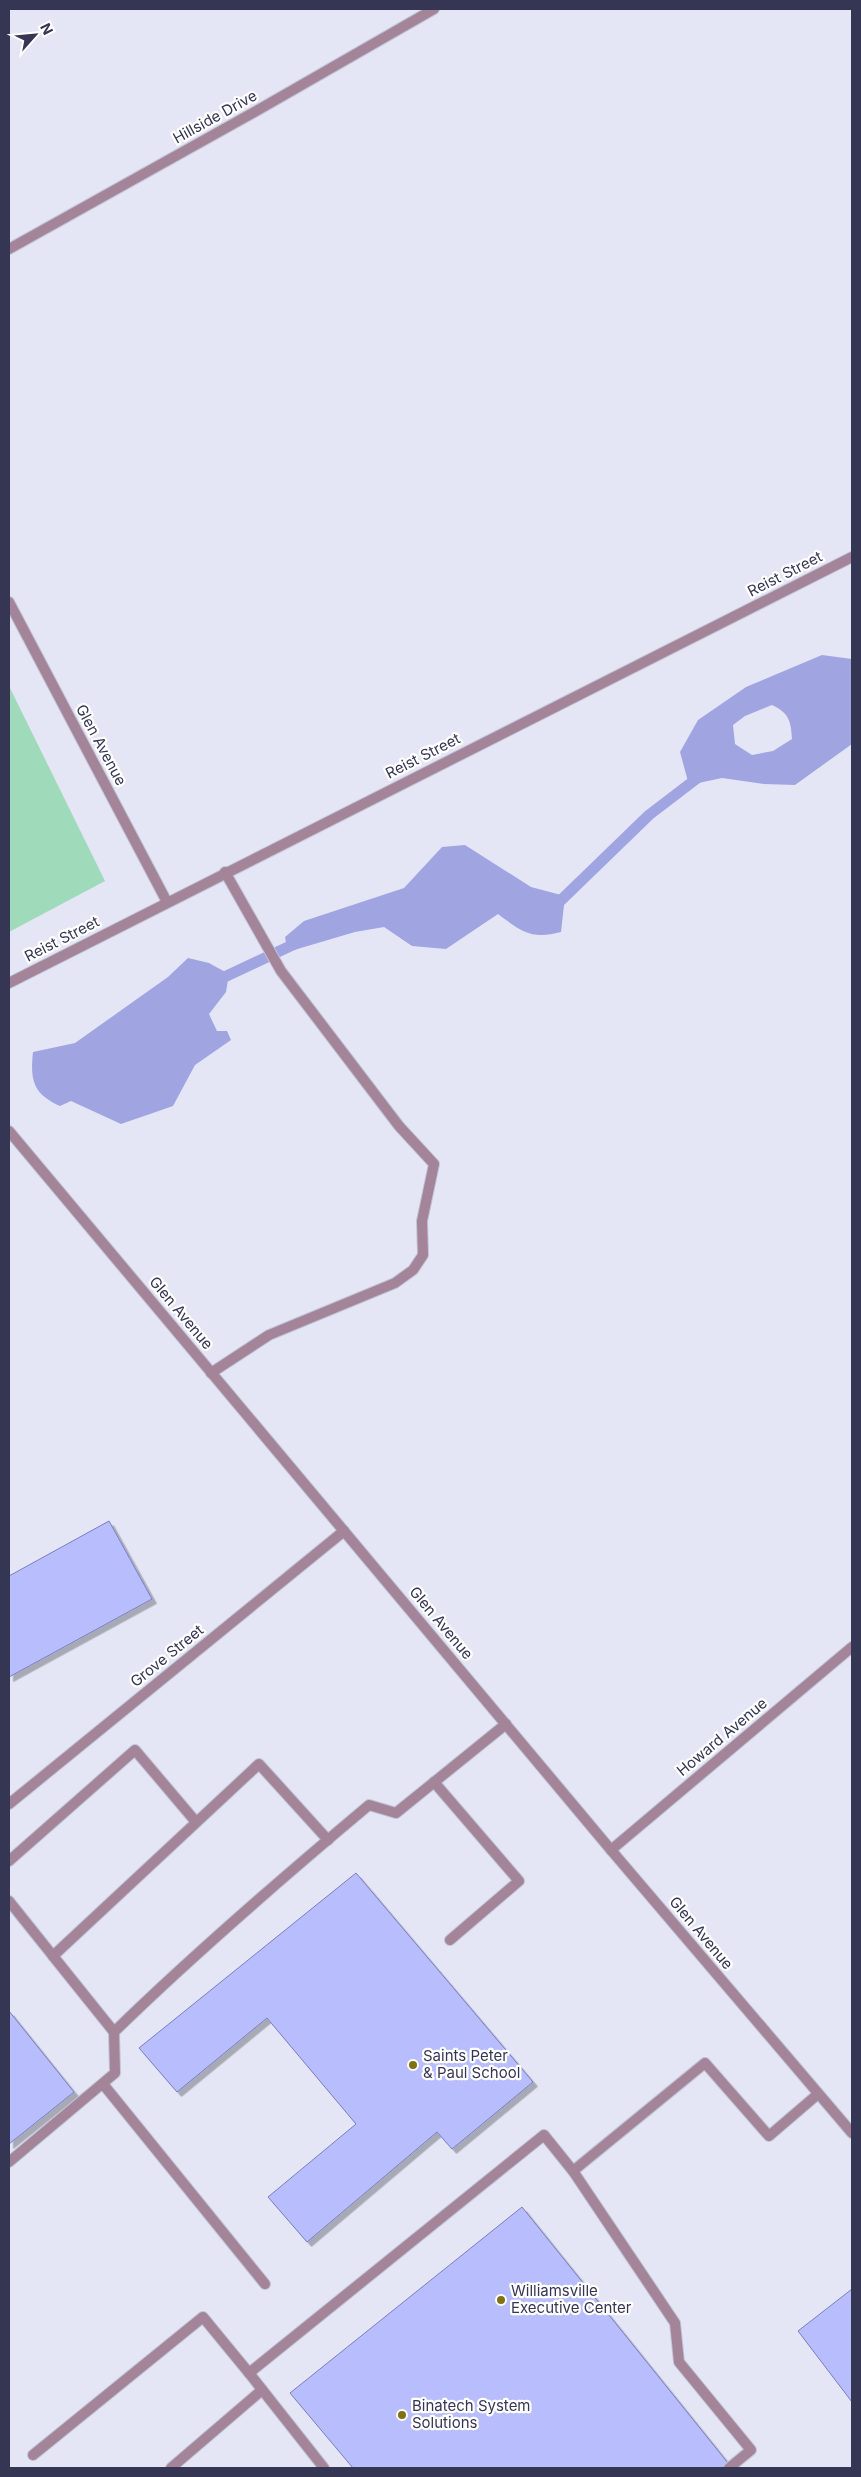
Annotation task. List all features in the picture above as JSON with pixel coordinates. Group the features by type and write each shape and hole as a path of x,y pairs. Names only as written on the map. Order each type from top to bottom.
{"street":[{"name":"Hillside Drive","path":"9,249 250,115 434,9"},
{"name":"Reist Street","path":"9,983 225,872 852,557"},
{"name":"Glen Avenue","path":"9,602 167,902"},
{"path":"212,1373 269,1335 395,1283 414,1270 423,1255 422,1221 434,1164 399,1126 281,971 225,872"},
{"name":"Glen Avenue","path":"9,1131 610,1850 852,2133"},
{"name":"Grove Street","path":"9,1804 344,1531"},
{"name":"Howard Avenue","path":"610,1850 852,1647"},
{"path":"114,2032 159,1988 369,1805 396,1812 506,1724"},
{"path":"9,1861 135,1750 196,1822"},
{"path":"53,1956 259,1764 328,1840"},
{"path":"434,1782 519,1881 450,1940"},
{"path":"9,1901 114,2032 115,2073 9,2162"},
{"path":"573,2172 705,2063 769,2136 818,2094"},
{"path":"103,2084 265,2284"},
{"path":"249,2373 544,2134 573,2172 675,2322 679,2362 752,2450 729,2468"},
{"path":"33,2455 203,2317 324,2468"},
{"path":"170,2468 262,2390"}],"green space":[{"path":"9,686 105,881 9,932"}],"water":[{"path":"822,655 852,659 852,744 795,785 764,784 722,778 689,785 680,752 698,720 746,687","holes":["772,705 782,711 788,718 792,739 773,751 752,755 735,744 733,725 745,716"]},
{"path":"465,845 531,887 565,896 561,932 542,935 527,932 498,914 446,949 412,946 384,927 355,932 294,950 287,948 285,937 304,921 404,888 442,847"},
{"path":"188,958 209,963 229,974 226,992 209,1014 217,1031 227,1031 231,1040 195,1065 173,1106 121,1124 71,1101 60,1106 39,1091 33,1078 33,1052 75,1043 168,977"}],"building":[{"path":"109,1521 152,1599 9,1677 9,1576"},
{"name":"Saints Peter & Paul School","path":"356,1873 533,2082 452,2149 437,2132 307,2242 268,2197 356,2124 267,2018 177,2092 139,2048"},
{"path":"9,2011 74,2092 9,2144"},
{"name":"Williamsville Executive Center","path":"522,2207 728,2463 722,2468 353,2468 290,2393"},
{"path":"852,2289 852,2402 798,2331"}],"waterway":[{"path":"554,907 649,815 700,776"},
{"path":"216,981 301,941"}],"place":[{"name":"Saints Peter & Paul School","path":"413,2065"},
{"name":"Williamsville Executive Center","path":"501,2300"},
{"name":"Binatech System Solutions","path":"402,2415"}]}
